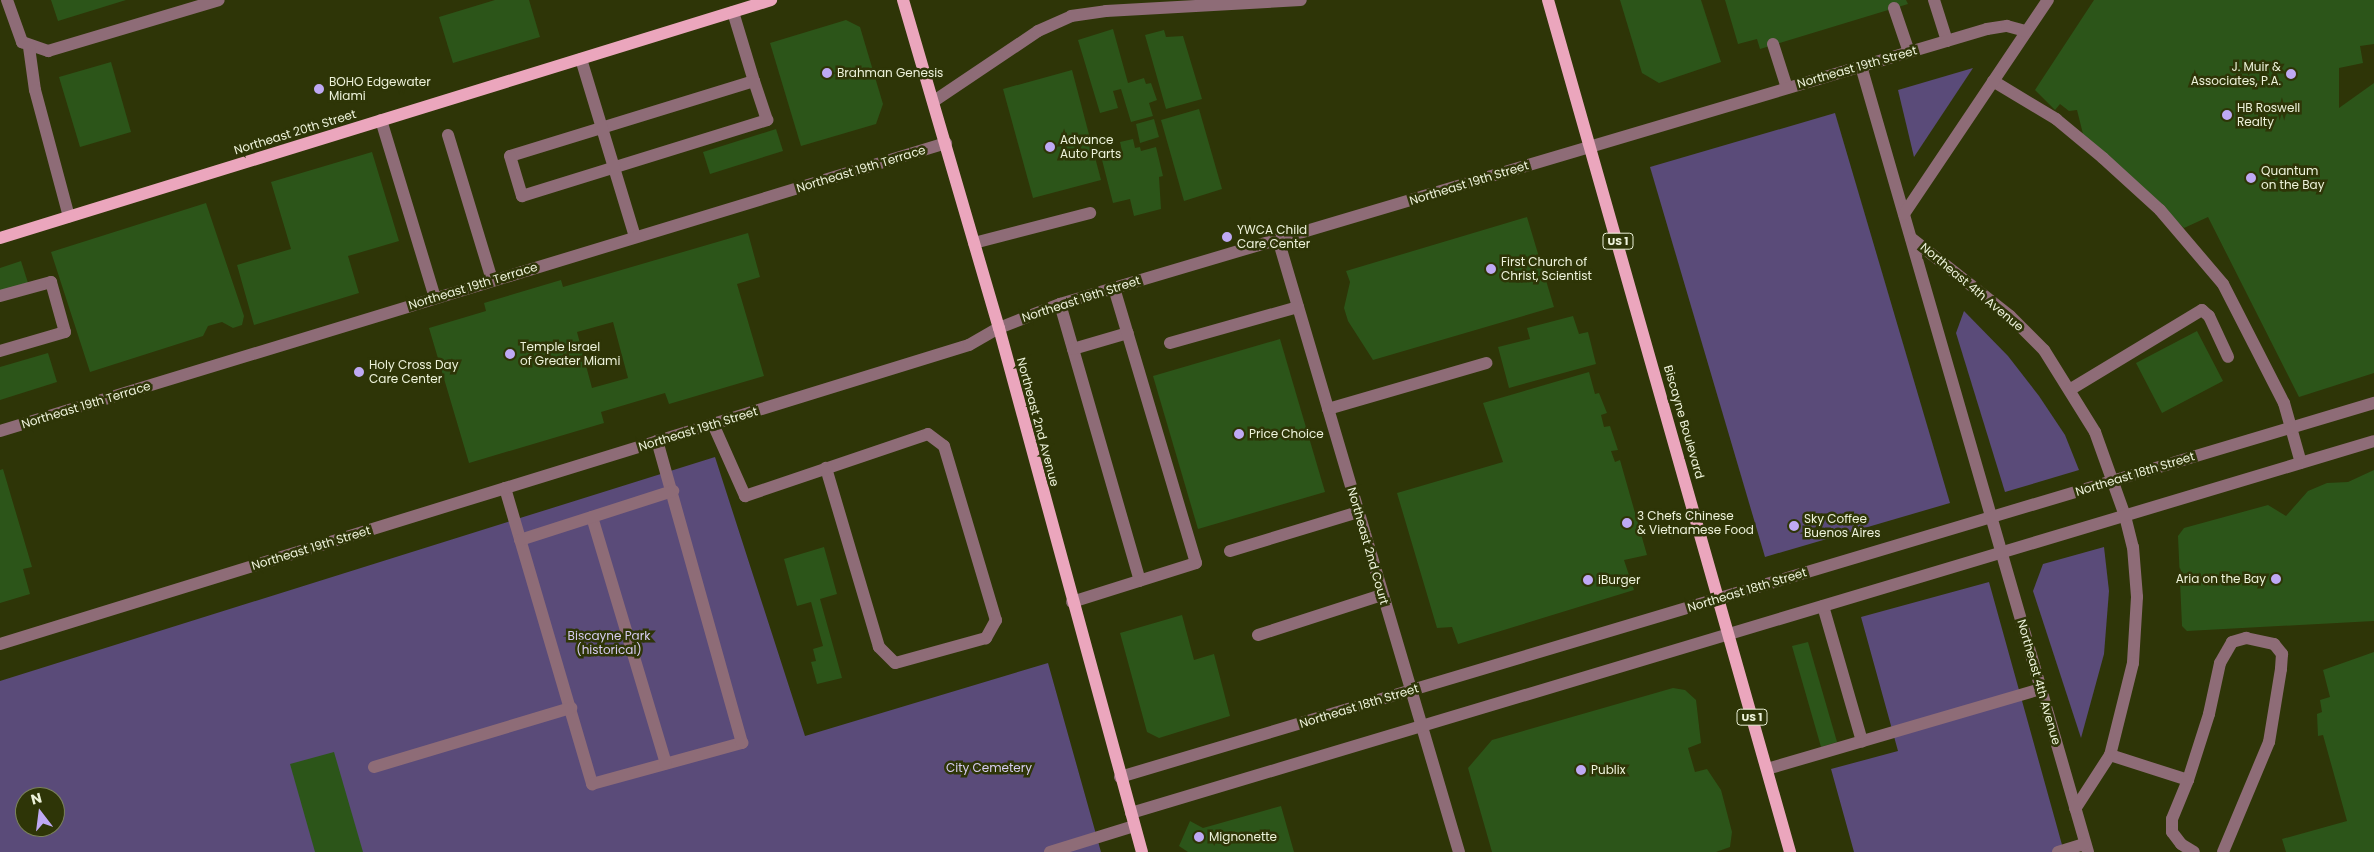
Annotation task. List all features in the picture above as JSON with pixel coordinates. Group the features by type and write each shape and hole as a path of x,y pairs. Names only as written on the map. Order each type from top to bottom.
{"main road":[{"name":"Northeast 20th Street","path":"0,238 733,12 750,3 771,0"},
{"name":"Northeast 2nd Avenue","path":"903,0 999,328 1072,602 1142,852"},
{"name":"Biscayne Boulevard","path":"1548,0 1720,598 1790,852"}],"street":[{"path":"6,0 16,31 29,47 35,90 69,217"},
{"path":"29,47 38,50 58,49 219,0"},
{"path":"934,101 1038,31 1071,16 1112,5 1301,0"},
{"path":"1934,0 1947,40"},
{"path":"1904,214 2048,0"},
{"path":"1894,8 1909,52"},
{"path":"733,12 767,120 522,196 510,156 754,82"},
{"name":"Northeast 19th Street","path":"0,644 970,345 999,328 1060,304 1947,40 2008,26 2026,31"},
{"path":"1773,44 1787,88"},
{"path":"581,59 635,237"},
{"name":"Northeast 4th Avenue","path":"1861,66 2087,848"},
{"path":"1993,81 2056,119 2103,158 2160,210 2193,246 2223,284 2260,352 2292,428 2301,463"},
{"path":"381,120 435,298"},
{"path":"448,135 492,280"},
{"name":"Northeast 19th Terrace","path":"0,431 946,143"},
{"path":"974,243 1090,213"},
{"name":"Northeast 4th Avenue","path":"1910,238 2010,316 2044,350 2071,388 2095,432 2125,516 2133,547 2136,616 2125,704 2110,755 2075,809"},
{"name":"Northeast 2nd Court","path":"1278,239 1459,852"},
{"path":"0,296 51,282 65,332 0,351"},
{"path":"1072,602 1196,563 1114,288"},
{"path":"1060,304 1140,581"},
{"path":"1170,343 1298,307"},
{"path":"2071,388 2202,310 2228,357"},
{"path":"1073,349 1128,333"},
{"path":"1328,408 1486,363"},
{"name":"Northeast 18th Street","path":"1120,777 2374,403"},
{"path":"713,424 745,496 826,468 928,434 944,446 996,620 986,638 895,663 879,647 826,468"},
{"path":"505,488 592,784 742,743 673,492 657,441"},
{"path":"1131,813 2374,441"},
{"path":"520,540 673,492"},
{"path":"1230,551 1358,512"},
{"path":"592,517 666,763"},
{"path":"1258,635 1382,595"},
{"path":"1823,606 1862,741"},
{"path":"2194,852 2180,844 2172,832 2172,820 2188,780 2209,714 2220,663 2232,642 2246,638 2274,644 2282,654 2281,669 2269,742 2223,852"},
{"path":"1767,769 2041,689"},
{"path":"374,767 571,708"},
{"path":"2110,755 2188,780"},
{"path":"1050,852 1134,826"},
{"path":"2058,852 2087,848"}],"green space":[{"path":"1973,68 1914,157 1898,90"},
{"path":"1835,113 1950,503 1765,557 1650,167"},
{"path":"1964,311 2008,356 2039,396 2065,435 2079,470 2005,492 1956,333"},
{"name":"Biscayne Park (historical)","path":"715,457 805,736 1048,663 1101,852 0,852 0,681"},
{"path":"2104,547 2109,591 2104,654 2081,738 2033,591 2043,564"},
{"path":"1989,582 2064,852 1854,852 1831,769 1898,751 1861,617"}],"building":[{"path":"51,0 126,0 58,21"},
{"path":"495,0 529,0 540,37 453,63 439,17"},
{"path":"1620,0 1701,0 1721,62 1659,83 1642,73"},
{"path":"1725,0 1906,0 1908,4 1760,49 1757,39 1738,44"},
{"name":"Quantum on the Bay","path":"2094,0 2374,0 2374,44 2360,46 2363,63 2339,68 2339,108 2374,83 2374,373 2299,397 2208,217 2184,228 2084,138 2077,110 2069,111 2060,104 2055,110 2035,90"},
{"name":"Brahman Genesis","path":"846,20 860,27 883,104 876,124 801,146 770,43"},
{"path":"1113,29 1128,83 1144,78 1146,84 1151,83 1157,100 1149,103 1153,116 1131,122 1121,89 1113,91 1118,108 1100,113 1078,40"},
{"path":"1164,30 1166,37 1183,36 1202,99 1166,109 1145,35"},
{"path":"111,62 131,132 80,147 59,77"},
{"path":"1072,70 1101,180 1033,198 1003,89"},
{"path":"1199,109 1222,189 1184,201 1161,120"},
{"path":"1154,119 1159,137 1140,143 1136,124"},
{"path":"776,129 783,151 710,174 703,152"},
{"path":"1133,139 1135,148 1140,147 1141,151 1156,147 1163,176 1159,177 1161,209 1134,216 1130,199 1113,203 1101,156 1122,151 1120,142"},
{"path":"372,152 399,241 348,256 359,293 254,325 237,265 291,249 271,182"},
{"path":"206,203 244,316 242,325 233,328 222,322 208,326 203,336 90,372 51,252"},
{"path":"1527,217 1554,307 1373,360 1348,321 1344,308 1350,282 1346,271"},
{"name":"Temple Israel of Greater Miami","path":"748,233 760,277 737,284 764,376 669,404 665,393 601,412 604,423 469,463 429,328 486,311 484,303 561,280 563,287","holes":["613,322 628,378 592,388 577,332"]},
{"path":"21,261 28,283 0,292 0,268"},
{"path":"1573,316 1579,334 1588,332 1596,364 1509,388 1498,347 1530,339 1527,328"},
{"path":"2197,331 2223,381 2162,413 2136,363"},
{"name":"Price Choice","path":"1280,339 1325,492 1198,529 1153,376"},
{"path":"48,353 57,382 0,400 0,367"},
{"path":"1589,372 1595,394 1599,393 1607,413 1601,415 1604,427 1610,426 1618,450 1611,451 1615,462 1620,460 1647,555 1624,560 1634,590 1458,644 1452,627 1437,628 1397,493 1503,462 1483,403"},
{"path":"3,469 32,567 23,569 30,594 0,603 0,470"},
{"name":"Aria on the Bay","path":"2374,470 2374,621 2187,631 2182,626 2178,536 2184,528 2268,505 2286,516 2308,491 2327,483 2348,482"},
{"path":"824,547 837,594 820,599 842,678 817,684 811,662 816,661 813,649 823,646 811,602 797,606 784,559"},
{"path":"1182,615 1194,660 1214,654 1230,716 1159,738 1147,732 1120,633"},
{"path":"1808,642 1837,742 1821,747 1792,646"},
{"path":"2374,652 2374,852 2286,852 2282,839 2347,821 2323,735 2318,736 2317,714 2322,712 2320,700 2330,697 2323,670"},
{"name":"Publix","path":"1673,688 1685,690 1696,700 1701,743 1688,748 1695,772 1707,769 1721,790 1732,832 1730,847 1716,852 1492,852 1468,768 1492,740"},
{"path":"334,752 363,852 315,852 290,764"},
{"path":"1281,806 1294,852 1188,852 1179,846 1190,821 1203,828"}],"place":[{"name":"Brahman Genesis","path":"827,73"},
{"name":"J. Muir & Associates, P.A.","path":"2291,74"},
{"name":"BOHO Edgewater Miami","path":"319,89"},
{"name":"HB Roswell Realty","path":"2227,115"},
{"name":"Advance Auto Parts","path":"1050,147"},
{"name":"Quantum on the Bay","path":"2251,178"},
{"name":"YWCA Child Care Center","path":"1227,237"},
{"name":"First Church of Christ, Scientist","path":"1491,269"},
{"name":"Temple Israel of Greater Miami","path":"510,354"},
{"name":"Holy Cross Day Care Center","path":"359,372"},
{"name":"Price Choice","path":"1239,434"},
{"name":"3 Chefs Chinese & Vietnamese Food","path":"1627,523"},
{"name":"Sky Coffee Buenos Aires","path":"1794,526"},
{"name":"Aria on the Bay","path":"2276,579"},
{"name":"iBurger","path":"1588,580"},
{"name":"Publix","path":"1581,770"},
{"name":"Mignonette","path":"1199,837"}],"park label":[{"name":"City Cemetery","path":"989,768"}]}
